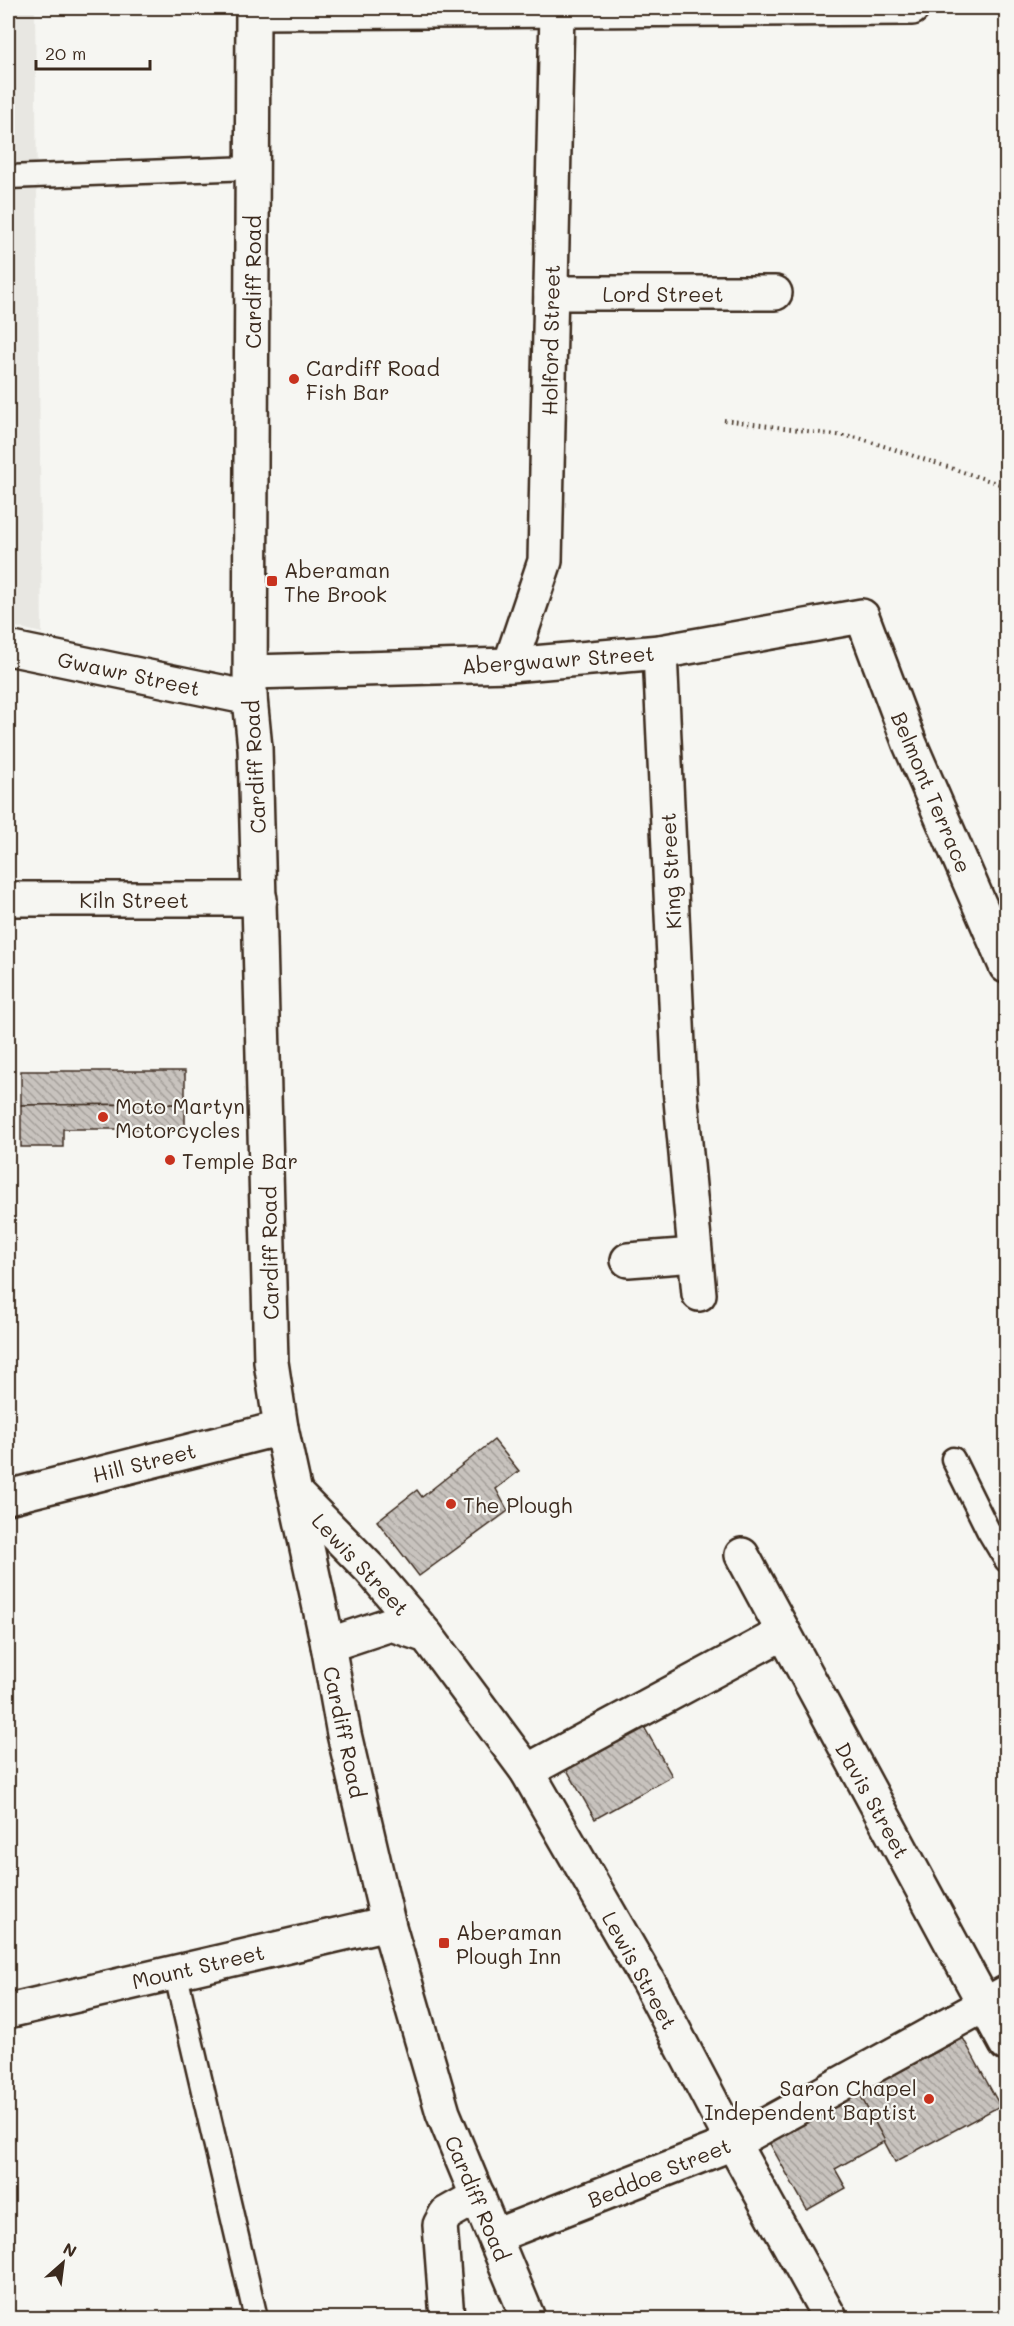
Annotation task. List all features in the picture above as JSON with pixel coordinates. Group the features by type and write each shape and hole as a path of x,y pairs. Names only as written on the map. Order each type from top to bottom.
{"street":[{"path":"253,10 912,8"},
{"name":"Cardiff Road","path":"253,10 250,685 255,748 260,899 272,1362 281,1428 328,1645 344,1734 388,1923 443,2113 528,2319"},
{"name":"Holford Street","path":"510,665 545,561 557,10"},
{"name":"Lord Street","path":"551,293 775,293"},
{"name":"Abergwawr Street","path":"250,685 660,652 862,616"},
{"name":"Belmont Terrace","path":"862,616 910,744 1006,966"},
{"name":"Gwawr Street","path":"8,648 250,685"},
{"name":"King Street","path":"660,652 680,1089 699,1294"},
{"name":"Kiln Street","path":"8,899 260,899"},
{"path":"628,1260 695,1255"},
{"name":"Hill Street","path":"8,1497 281,1428"},
{"name":"Lewis Street","path":"295,1493 371,1570 427,1636 527,1771 648,1981 733,2143 830,2319"},
{"name":"Davis Street","path":"742,1555 783,1633 996,1999 1006,2044"},
{"name":"Lewis Street","path":"328,1645 391,1624 427,1636"},
{"path":"527,1771 783,1633"},
{"name":"Mount Street","path":"8,2011 388,1923"},
{"name":"Beddoe Street","path":"495,2236 733,2143 996,1999"},
{"path":"447,2319 440,2225 446,2214 478,2196"}],"lane":[{"path":"8,177 252,168"},
{"path":"953,1459 988,1530 1006,1560"},
{"path":"175,1971 256,2319"}],"path":[{"path":"724,420 859,438 1006,486"}],"shaded area":[{"path":"8,8 35,8 42,633 8,625"}],"building":[{"path":"21,1071 185,1071 185,1104 21,1105"},
{"name":"Moto Martyn Motorcycles","path":"185,1104 185,1129 63,1129 63,1147 21,1147 21,1105"},
{"name":"The Plough","path":"494,1440 519,1471 496,1489 508,1511 419,1576 377,1521 417,1490 422,1497"},
{"path":"639,1718 672,1776 595,1819 562,1761"},
{"name":"Saron Chapel Independent Baptist","path":"963,2038 1000,2106 895,2162 859,2093"},
{"path":"859,2093 885,2141 835,2169 846,2188 807,2210 769,2142"},
{"path":"786,2310 790,2318 767,2318"}],"place":[{"name":"Cardiff Road Fish Bar","path":"294,379"},
{"name":"Aberaman The Brook","path":"272,581"},
{"name":"Moto Martyn Motorcycles","path":"103,1117"},
{"name":"Temple Bar","path":"170,1160"},
{"name":"The Plough","path":"451,1504"},
{"name":"Aberaman Plough Inn","path":"444,1943"},
{"name":"Saron Chapel Independent Baptist","path":"929,2099"}]}
